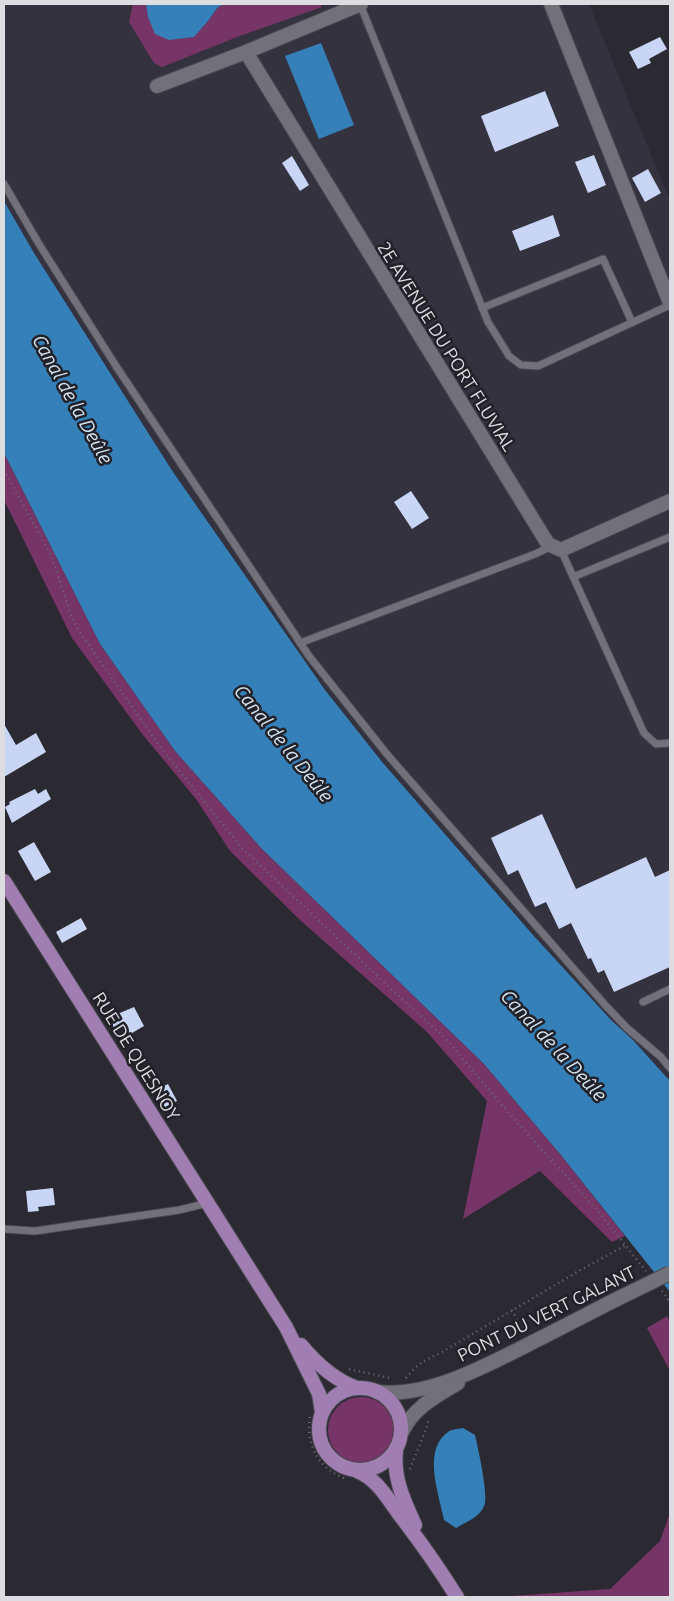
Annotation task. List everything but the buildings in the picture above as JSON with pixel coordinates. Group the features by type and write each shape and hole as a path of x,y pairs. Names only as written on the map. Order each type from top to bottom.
{"main road":[{"name":"RUE DE QUESNOY","path":"4,881 286,1327"},
{"path":"286,1327 325,1370 344,1383 377,1392 387,1398 394,1406 401,1421 402,1432 396,1451 396,1474 400,1490 423,1544"},
{"path":"286,1327 320,1394 322,1412 319,1429 320,1440 325,1451 336,1463 358,1471 372,1479 423,1544 454,1592"},
{"path":"322,1412 336,1396 346,1390 357,1388"},
{"path":"358,1471 382,1465 396,1451"}],"street":[{"path":"157,86 246,52 361,4"},
{"path":"551,4 670,304"},
{"name":"2E AVENUE DU PORT FLUVIAL","path":"246,52 548,544 557,548"},
{"path":"557,548 670,501"},
{"name":"PONT DU VERT GALANT","path":"377,1392 395,1394 412,1391 473,1373 670,1273"},
{"path":"402,1432 408,1420 420,1407 473,1373"}],"lane":[{"path":"361,4 482,308 508,356 521,365 538,366 670,304"},
{"path":"4,184 39,244 116,366 300,643 416,788 606,1006 627,1028 669,1063"},
{"path":"482,308 603,259 632,322"},
{"path":"573,577 670,537"},
{"path":"300,643 535,554 557,548 573,577 644,733 656,744 670,743"},
{"path":"643,1002 670,989"},
{"path":"4,1229 35,1231 179,1210 208,1203"}],"path":[{"path":"4,470 51,555 71,615 79,631 164,752 254,860 444,1038 626,1245 420,1363 404,1382"},
{"path":"512,1310 526,1337"}],"shaded area":[{"path":"4,4 589,4 670,201 670,1081 533,935 383,763 325,690 173,472 34,253 4,201"},
{"path":"133,4 146,4 148,17 194,37 218,7 226,4 320,4 322,7 237,37 162,67 154,63 129,22"},
{"path":"4,453 100,644 175,751 261,848 484,1064 560,1154 625,1236 612,1242 540,1171 463,1219 487,1101 427,1032 300,920 230,851 196,799 143,735 72,638 4,500"},
{"path":"667,1316 670,1322 670,1371 647,1328"},
{"path":"361,1397 374,1400 384,1407 391,1417 394,1430 391,1443 384,1453 374,1460 361,1463 348,1460 338,1453 331,1443 328,1430 331,1417 338,1407 348,1400"},
{"path":"670,1513 670,1597 497,1597 610,1589 660,1541"}],"water":[{"path":"146,4 226,4 218,7 194,37 169,40 155,34 148,17"},
{"path":"321,43 354,125 319,139 285,56"},
{"name":"Canal de la Deûle","path":"4,201 34,253 173,472 325,690 383,763 533,935 670,1081 670,1292 560,1154 484,1064 261,848 175,751 100,644 4,453"},
{"path":"463,1428 475,1435 485,1501 479,1513 456,1528 444,1520 436,1486 434,1461 440,1440 450,1431"}]}
